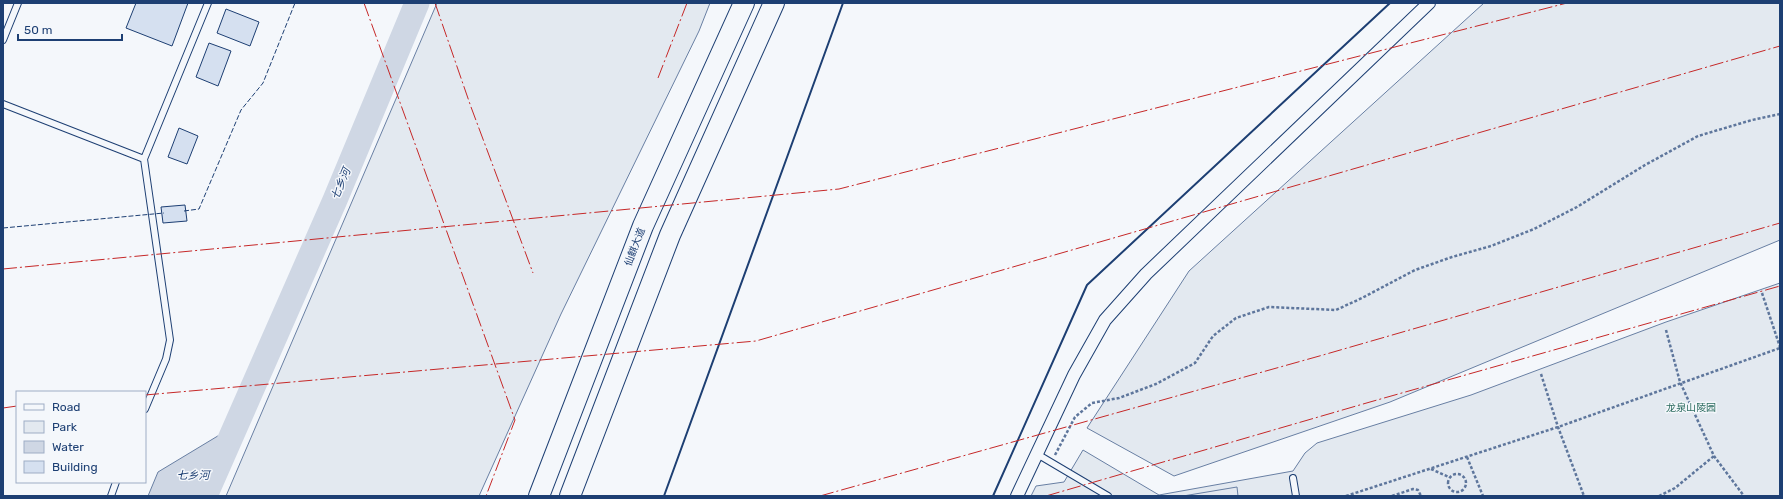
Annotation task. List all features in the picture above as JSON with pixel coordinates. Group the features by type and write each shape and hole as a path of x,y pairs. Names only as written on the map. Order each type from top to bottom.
{"main road":[{"name":"仙麒大道","path":"539,496 643,226 744,3"},
{"path":"570,496 670,235 774,3"}],"street":[{"path":"1016,496 1074,375 1105,320 1152,269 1428,3"}],"lane":[{"path":"3,40 18,3"},
{"path":"146,407 166,359 170,340 144,159 208,3"},
{"path":"3,104 144,159"},
{"path":"1037,454 1108,496"},
{"path":"1293,478 1296,496"},
{"path":"111,496 116,483"}],"path":[{"path":"1051,462 1075,417 1092,403 1118,398 1156,384 1195,363 1213,336 1236,318 1269,307 1336,310 1415,270 1452,257 1491,246 1534,229 1578,207 1645,165 1698,136 1752,120 1780,114"},
{"path":"1346,496 1558,427 1680,382 1780,348 1762,293"},
{"path":"1666,330 1680,382 1714,456 1744,496"},
{"path":"1541,374 1558,427 1584,496"},
{"path":"1659,496 1675,488 1714,456"},
{"path":"1467,457 1483,496"},
{"path":"1431,468 1449,477"},
{"path":"1455,473 1463,475 1466,482 1464,489 1458,493 1453,492 1447,484 1449,477 1455,473"},
{"path":"1392,496 1413,489 1418,490 1421,496"},
{"path":"1452,496 1453,492"}],"green space":[{"path":"437,3 710,3 699,31 561,314 479,496 226,496"},
{"path":"1484,3 1780,3 1780,240 1390,402 1174,476 1087,428 1189,271"},
{"name":"龙泉山陵园","path":"1780,283 1780,496 1031,496 1036,486 1064,482 1083,450 1159,495 1293,471 1305,453 1317,443 1471,395 1666,322"}],"shaded area":[{"path":"1237,487 1238,496 1183,496"}],"water":[{"name":"七乡河","path":"236,425 205,496 148,496 158,472"}],"building":[{"path":"136,3 188,3 172,46 126,28"},
{"path":"226,9 259,22 250,46 217,33"},
{"path":"209,43 231,51 218,86 196,77"},
{"path":"179,128 198,136 187,164 168,157"},
{"path":"185,205 187,221 163,223 161,207"}],"waterway":[{"name":"七乡河","path":"205,496 335,200 417,3"}],"fence":[{"path":"184,211 199,209 241,110 263,83 295,3"},
{"path":"3,228 164,213"}],"wall":[{"path":"664,496 843,3"},
{"path":"993,496 1087,285 1390,3"}],"power":[{"path":"364,3 515,420 486,496"},
{"path":"435,3 471,107 533,273"},
{"path":"658,78 687,3"},
{"path":"3,269 839,189 1567,3"},
{"path":"146,395 756,341 1780,46"},
{"path":"820,496 1323,355 1780,223"},
{"path":"1046,496 1370,402 1780,286"},
{"path":"3,408 16,406"}]}
